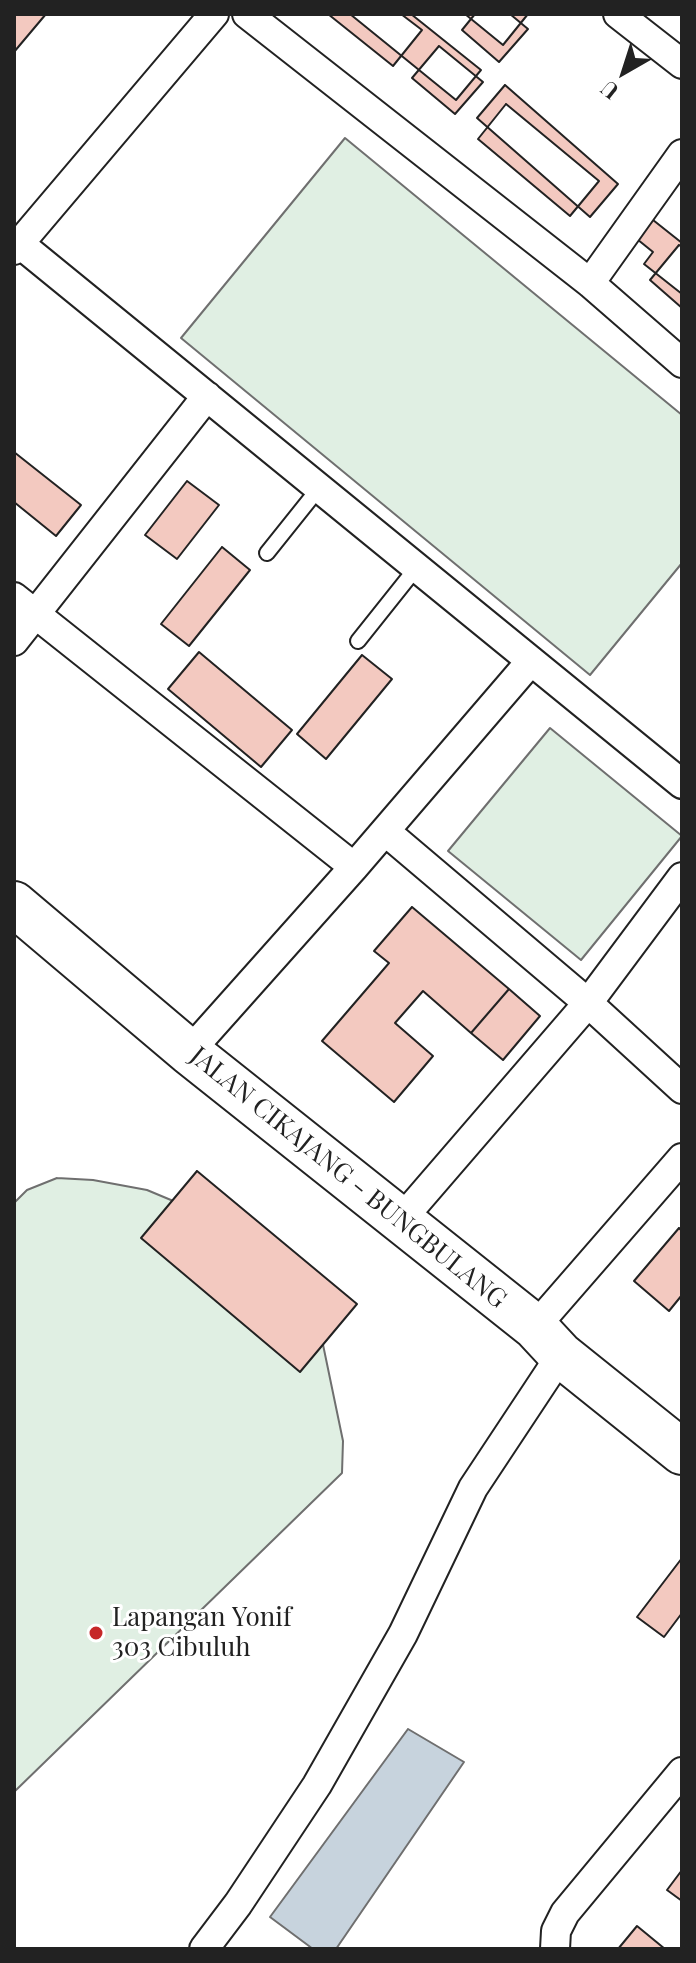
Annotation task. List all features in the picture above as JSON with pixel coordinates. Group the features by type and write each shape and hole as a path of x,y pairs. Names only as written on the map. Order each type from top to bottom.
{"main road":[{"name":"JALAN CIKAJANG - BUNGBULANG","path":"14,904 189,1052 682,1452"}],"street":[{"path":"214,14 16,244 682,784"},
{"path":"247,14 590,283 682,363"},
{"path":"618,14 682,64"},
{"path":"590,283 682,154"},
{"path":"14,641 207,396"},
{"path":"14,597 354,867"},
{"path":"189,1052 531,661"},
{"path":"385,831 588,1003 682,1089"},
{"path":"400,1221 588,1003 682,877"},
{"path":"204,1949 238,1904 317,1785 403,1634 548,1341 682,1158"},
{"path":"555,1949 556,1931 565,1913 682,1772"}],"lane":[{"path":"267,553 319,488"},
{"path":"358,641 417,567"}],"green space":[{"path":"345,138 682,415 682,563 590,675 181,338"},
{"path":"550,728 682,836 581,960 448,851"},
{"name":"Lapangan Yonif 303 Cibuluh","path":"57,1178 93,1180 147,1190 202,1213 321,1335 343,1441 342,1473 14,1792 14,1203 27,1190"}],"shaded area":[{"path":"408,1729 464,1762 336,1949 313,1949 270,1917"}],"building":[{"path":"14,14 46,14 14,52"},
{"path":"328,14 401,14 422,30 393,66"},
{"path":"350,14 411,14 481,70 456,100"},
{"path":"465,14 528,14 503,45"},
{"path":"475,14 510,14 528,29 499,62 462,30"},
{"path":"439,46 483,82 455,114 412,78"},
{"path":"505,85 618,184 590,217 477,118"},
{"path":"506,104 599,181 570,216 478,139"},
{"path":"648,216 682,243 682,294 644,264 653,252 632,235"},
{"path":"679,245 682,247 682,308 650,280"},
{"path":"14,452 81,505 56,536 14,502"},
{"path":"187,481 219,505 177,559 145,535"},
{"path":"222,547 250,570 189,646 161,624"},
{"path":"199,652 292,730 261,767 168,689"},
{"path":"362,655 392,679 326,759 297,734"},
{"path":"412,907 509,989 471,1033 423,991 395,1023 433,1056 394,1102 322,1041 389,963 374,951"},
{"path":"509,989 540,1016 503,1060 471,1033"},
{"path":"197,1171 357,1304 300,1372 141,1238"},
{"path":"679,1228 682,1231 682,1295 669,1311 634,1281"},
{"path":"682,1558 682,1613 664,1637 637,1617"},
{"path":"682,1870 682,1901 667,1890"},
{"path":"637,1926 665,1949 618,1949"}],"place":[{"name":"Lapangan Yonif 303 Cibuluh","path":"96,1633"}]}
